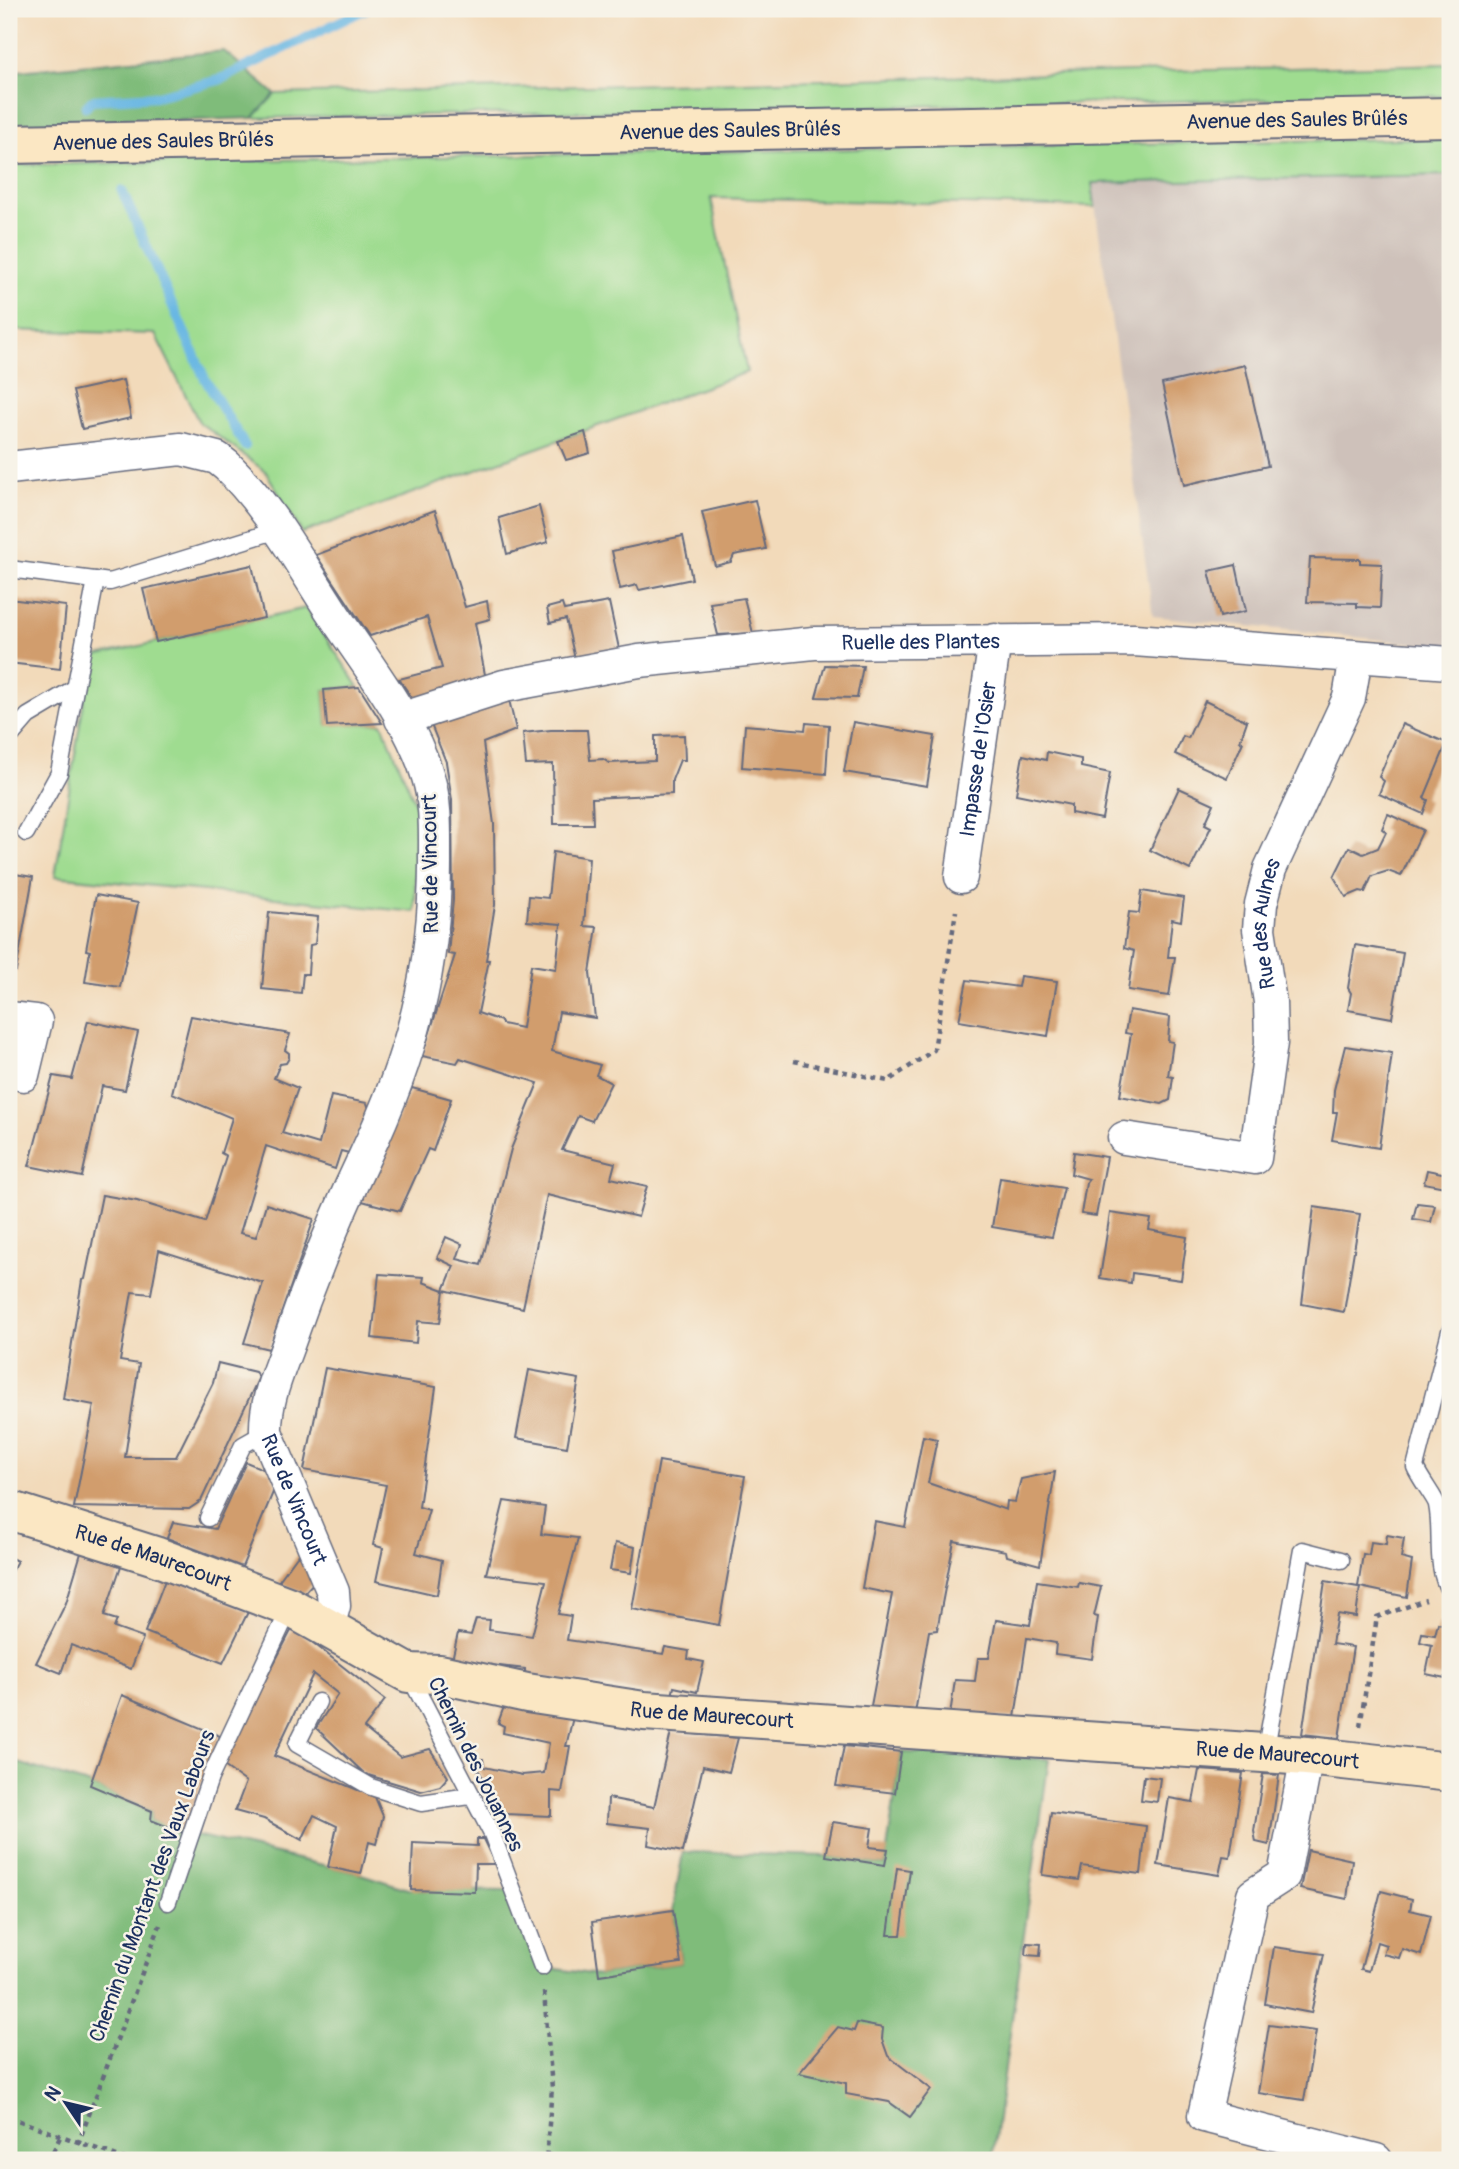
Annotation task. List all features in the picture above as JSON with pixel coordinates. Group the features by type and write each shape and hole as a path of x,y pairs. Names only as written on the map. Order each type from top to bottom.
{"main road":[{"name":"Avenue des Saules Brûlés","path":"9,144 1450,117"},
{"name":"Rue de Maurecourt","path":"9,1510 155,1556 290,1607 408,1673 440,1675 527,1693 644,1711 1307,1756 1450,1772"}],"street":[{"name":"Rue de Vincourt","path":"9,468 181,449 198,452 227,466 278,530 401,719 418,751 433,803 435,916 428,971 401,1070 380,1124 341,1207 298,1315 265,1414 266,1432 333,1592 334,1606 328,1627"},
{"name":"Impasse de l'Osier","path":"961,877 995,640"},
{"name":"Ruelle des Plantes","path":"401,719 504,686 639,662 814,643 1134,640 1450,663"},
{"name":"Rue des Aulnes","path":"1124,1138 1255,1157 1271,1043 1270,1003 1259,929 1261,904 1270,869 1349,698 1356,657"},
{"path":"9,1018 36,1021 23,1075"},
{"path":"1307,1756 1284,1875 1253,1895 1204,2116 1376,2160"}],"lane":[{"path":"9,569 110,582 278,530"},
{"path":"26,833 59,773 96,580"},
{"path":"9,738 29,716 75,688"},
{"path":"1444,1594 1437,1501 1422,1485 1415,1467 1450,1331"},
{"path":"208,1518 243,1444 266,1432"},
{"path":"1265,1753 1302,1550 1341,1560"},
{"name":"Chemin du Montant des Vaux Labours","path":"168,1902 210,1778 290,1607"},
{"name":"Chemin des Jouannes","path":"408,1673 492,1834 542,1967"},
{"path":"318,1702 297,1744 371,1787 421,1803 470,1796"}],"path":[{"path":"794,1061 888,1082 934,1050 961,877"},
{"path":"1354,1760 1377,1617 1444,1594"},
{"name":"Chemin du Montant des Vaux Labours","path":"78,2144 168,1902"},
{"path":"542,1967 552,2088 546,2157 595,2160"},
{"path":"9,2116 78,2144 128,2160"},
{"path":"49,2160 60,2137"}],"shaded area":[{"path":"1450,175 1450,647 1153,616 1092,183"}],"green space":[{"path":"224,51 275,94 253,118 9,127 9,72"},
{"path":"1450,64 1450,96 253,118 275,94"},
{"path":"1450,138 1450,175 1092,183 1095,207 711,198 747,372 302,533 266,472 199,422 155,334 9,330 9,165"},
{"path":"306,608 359,687 324,690 327,725 382,723 416,805 415,912 55,876 91,657"},
{"path":"901,1752 1049,1759 992,2160 9,2160 9,1760 91,1785 152,1811 151,1820 191,1834 361,1874 411,1890 513,1891 542,1967 599,1975 681,1963 673,1910 683,1852 826,1856 885,1865"}],"building":[{"path":"1245,365 1268,466 1184,485 1162,384"},
{"path":"123,380 131,418 82,429 73,391"},
{"path":"585,432 590,453 566,460 558,441"},
{"path":"755,500 766,549 734,555 731,562 715,566 702,512"},
{"path":"539,506 548,542 507,554 499,518"},
{"path":"435,510 465,607 487,601 490,619 475,623 487,685 417,705 399,679 442,668 427,617 370,636 316,555"},
{"path":"683,536 692,579 639,590 637,585 620,589 612,551"},
{"path":"1310,558 1360,559 1360,563 1382,564 1380,608 1357,607 1357,603 1307,602"},
{"path":"252,565 264,618 156,642 143,589"},
{"path":"1236,565 1246,611 1220,617 1209,571"},
{"path":"744,598 753,633 718,635 710,603"},
{"path":"9,599 66,606 60,669 9,663"},
{"path":"609,602 621,658 576,664 566,619 550,623 547,608 562,604 564,610"},
{"path":"825,665 863,666 857,698 816,697"},
{"path":"359,687 382,723 327,726 324,690"},
{"path":"507,691 516,730 483,743 494,824 495,905 486,960 489,960 478,1013 501,1021 502,1024 522,1028 531,965 556,969 561,924 527,921 529,896 548,898 553,852 589,858 584,926 597,927 590,973 595,1018 559,1012 552,1051 600,1065 596,1075 611,1083 592,1121 578,1116 562,1150 615,1163 611,1178 647,1186 638,1217 547,1195 523,1308 444,1290 454,1266 437,1258 446,1237 462,1244 457,1259 481,1265 511,1149 538,1083 460,1058 457,1063 422,1056 455,955 448,954 453,900 452,800 446,762 428,717"},
{"path":"1205,701 1247,721 1240,741 1243,742 1227,778 1175,754 1183,736 1188,738"},
{"path":"853,722 935,736 927,786 844,772"},
{"path":"806,723 829,725 826,774 742,767 745,725 805,730"},
{"path":"1402,724 1447,743 1424,798 1428,800 1423,814 1379,794 1384,781 1379,777"},
{"path":"587,730 590,760 603,759 609,763 655,761 655,736 684,735 685,760 680,760 672,780 672,794 592,798 593,824 554,824 553,764 526,765 523,733"},
{"path":"1047,752 1081,759 1081,767 1110,773 1102,819 1071,813 1071,805 1016,794 1023,755 1046,760"},
{"path":"1179,788 1214,804 1205,824 1211,827 1190,870 1150,850"},
{"path":"1388,814 1423,830 1401,876 1388,871 1372,876 1365,892 1360,891 1346,897 1334,877 1349,847 1363,854 1378,848 1386,832 1382,829"},
{"path":"9,873 33,877 16,971 9,969"},
{"path":"1142,891 1184,898 1181,921 1172,919 1168,957 1175,957 1169,996 1128,990 1134,951 1124,948 1129,912 1139,913"},
{"path":"96,895 138,903 120,987 85,982 90,951 86,950"},
{"path":"269,912 318,917 315,944 310,945 308,974 303,974 301,993 262,989"},
{"path":"1355,945 1403,953 1392,1018 1348,1010 1351,993 1348,988"},
{"path":"1020,976 1057,981 1048,1036 959,1021 967,980 1018,987"},
{"path":"1129,1010 1170,1017 1168,1041 1173,1042 1168,1076 1173,1077 1170,1100 1162,1104 1120,1096 1131,1034 1125,1033"},
{"path":"191,1016 290,1034 285,1050 289,1053 289,1058 286,1063 280,1064 274,1078 298,1088 282,1133 319,1144 331,1096 367,1103 369,1109 349,1153 341,1151 335,1169 266,1146 240,1233 256,1237 266,1204 314,1219 269,1349 244,1343 263,1283 159,1250 151,1294 132,1292 120,1361 139,1364 125,1457 176,1457 213,1383 218,1363 255,1372 259,1377 201,1501 189,1509 74,1507 94,1405 63,1399 82,1280 85,1279 102,1195 137,1201 205,1222 226,1156 221,1153 232,1118 172,1093"},
{"path":"88,1021 138,1032 125,1090 102,1086 82,1177 29,1166 53,1076 72,1079"},
{"path":"1345,1046 1392,1053 1379,1148 1332,1140 1337,1112 1333,1112 1334,1090"},
{"path":"412,1088 451,1099 433,1151 428,1149 400,1211 362,1201 387,1139"},
{"path":"1074,1152 1107,1157 1096,1216 1081,1214 1089,1179 1071,1174"},
{"path":"1427,1170 1447,1174 1445,1187 1424,1183"},
{"path":"1000,1178 1064,1188 1052,1237 992,1227"},
{"path":"1417,1203 1435,1205 1431,1222 1413,1219"},
{"path":"1314,1207 1360,1214 1344,1312 1302,1304"},
{"path":"1110,1213 1151,1219 1149,1230 1187,1237 1181,1280 1132,1273 1131,1283 1100,1278"},
{"path":"379,1274 424,1277 423,1282 444,1290 440,1323 418,1321 416,1343 372,1338"},
{"path":"325,1368 436,1387 419,1507 429,1510 416,1553 442,1560 437,1595 376,1581 383,1548 373,1545 386,1485 304,1470"},
{"path":"529,1370 579,1379 567,1447 516,1438"},
{"path":"923,1436 937,1439 928,1483 1006,1510 1007,1501 1015,1502 1021,1479 1055,1472 1040,1565 1007,1556 1006,1551 954,1541 937,1630 929,1631 915,1713 870,1711 892,1594 862,1588 874,1521 905,1527"},
{"path":"659,1461 745,1476 719,1625 632,1609"},
{"path":"246,1462 270,1472 276,1485 242,1567 167,1538 173,1522 215,1529"},
{"path":"504,1501 545,1507 541,1534 578,1538 558,1614 571,1616 567,1640 663,1654 665,1647 689,1651 688,1659 704,1662 697,1692 674,1687 672,1696 525,1675 525,1669 452,1660 458,1633 471,1635 476,1619 490,1620 489,1630 532,1636 546,1581 486,1574"},
{"path":"1387,1535 1404,1538 1401,1558 1412,1561 1407,1597 1360,1587 1356,1617 1337,1614 1332,1644 1353,1647 1339,1738 1302,1734 1325,1581 1358,1587 1363,1554 1369,1555 1371,1542 1386,1544"},
{"path":"615,1543 635,1547 631,1573 610,1570"},
{"path":"305,1552 317,1579 304,1593 278,1582 297,1556"},
{"path":"81,1553 121,1566 104,1616 117,1620 114,1628 143,1638 131,1669 71,1645 61,1673 36,1663 66,1603"},
{"path":"9,1557 17,1561 9,1575"},
{"path":"167,1575 248,1612 223,1663 145,1632"},
{"path":"1037,1581 1078,1587 1079,1583 1101,1587 1094,1616 1098,1617 1092,1659 1055,1654 1056,1643 1027,1638 1015,1718 950,1715 955,1680 975,1681 978,1658 989,1658 996,1620 1030,1625"},
{"path":"1438,1623 1450,1626 1450,1679 1426,1674 1432,1645 1420,1642 1422,1633 1435,1635"},
{"path":"293,1627 385,1700 364,1728 400,1757 430,1749 448,1777 440,1786 421,1791 365,1774 316,1728 338,1694 313,1674 274,1756 375,1797 383,1816 376,1844 369,1842 361,1874 328,1867 337,1826 314,1815 302,1840 264,1819 235,1811 246,1782 224,1766 234,1740"},
{"path":"122,1695 220,1736 183,1833 151,1820 152,1811 90,1785"},
{"path":"505,1704 574,1713 566,1746 570,1746 562,1792 551,1791 551,1816 505,1814 472,1760 483,1759 484,1767 522,1775 544,1773 549,1743 503,1733 504,1726 498,1723"},
{"path":"671,1732 738,1738 729,1772 703,1766 683,1852 648,1845 650,1828 607,1823 608,1798 654,1807"},
{"path":"844,1746 901,1752 895,1793 836,1786"},
{"path":"1199,1770 1243,1773 1230,1857 1223,1856 1219,1875 1158,1865 1169,1798 1193,1802"},
{"path":"1263,1774 1279,1775 1269,1845 1256,1842 1254,1831"},
{"path":"1144,1776 1160,1778 1157,1802 1141,1800"},
{"path":"1051,1813 1146,1826 1141,1874 1082,1866 1079,1880 1042,1875"},
{"path":"833,1822 872,1828 869,1847 888,1849 885,1865 826,1856"},
{"path":"477,1839 483,1839 495,1864 476,1864 475,1892 411,1890 413,1843 477,1846"},
{"path":"1308,1850 1352,1860 1347,1899 1300,1889"},
{"path":"897,1868 910,1870 901,1935 888,1935"},
{"path":"1381,1891 1412,1899 1410,1910 1431,1915 1421,1955 1402,1949 1399,1958 1383,1954 1386,1945 1377,1942 1369,1971 1361,1969"},
{"path":"673,1910 681,1963 599,1975 592,1922"},
{"path":"1027,1943 1041,1944 1040,1956 1026,1955"},
{"path":"1274,1947 1324,1954 1311,2013 1265,2004"},
{"path":"857,2023 883,2028 882,2039 888,2056 931,2089 910,2117 889,2102 846,2094 846,2083 799,2073 838,2027 854,2031"},
{"path":"1269,2025 1316,2031 1304,2100 1258,2093"}],"waterway":[{"path":"86,107 92,100 157,96 219,80 366,9"},
{"path":"122,191 205,379 245,446"}]}
